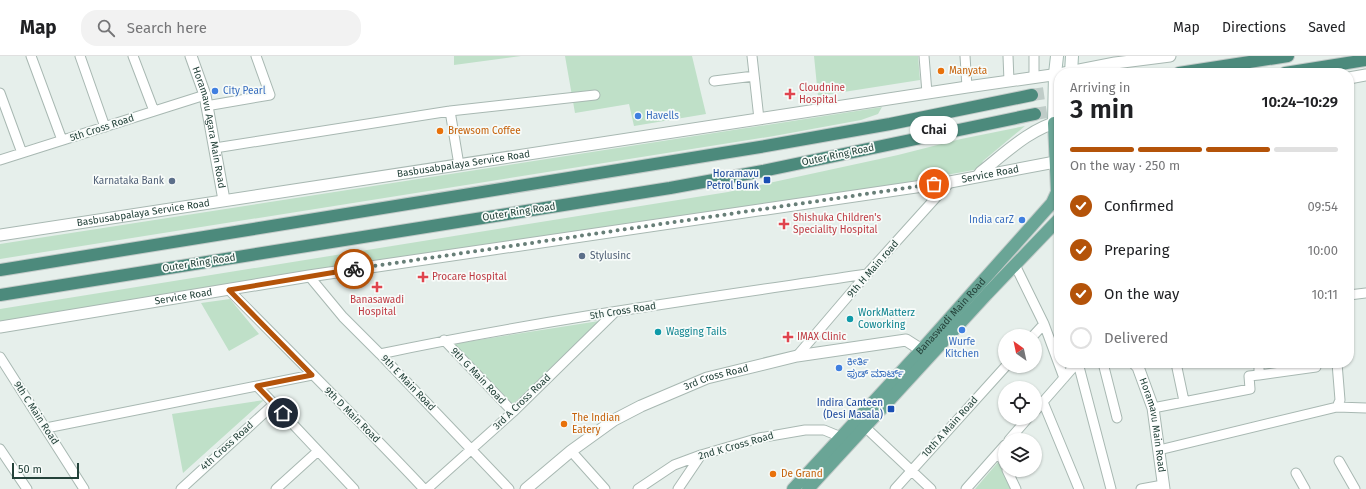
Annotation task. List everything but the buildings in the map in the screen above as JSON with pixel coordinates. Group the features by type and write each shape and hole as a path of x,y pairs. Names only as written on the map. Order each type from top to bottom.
{"highway":[{"path":"1211,68 1288,56"},
{"path":"1316,68 1366,60"},
{"name":"Outer Ring Road","path":"0,270 760,147 890,124 1032,95"},
{"name":"Outer Ring Road","path":"0,295 670,188 763,171 1035,114"}],"main road":[{"path":"1057,56 1062,68"},
{"path":"1066,68 1072,56"},
{"name":"Banaswadi Main Road","path":"808,489 865,427 926,352 1052,203 1054,199"},
{"name":"Banaswadi Main Road","path":"794,489 841,437 1016,265 1054,224"}],"street":[{"path":"31,56 62,140"},
{"path":"80,56 105,127"},
{"path":"133,56 154,111"},
{"name":"Horamavu Agara Main Road","path":"191,56 206,101 224,200"},
{"name":"5th Cross Road","path":"0,160 154,111 206,101 270,95 256,56"},
{"path":"752,56 759,119"},
{"path":"924,56 927,93"},
{"path":"966,56 967,87"},
{"path":"1008,56 1009,81"},
{"path":"1034,56 1034,78"},
{"name":"Basbusabpalaya Service Road","path":"1083,68 1116,59 1164,56"},
{"name":"Basbusabpalaya Service Road","path":"0,235 1054,75"},
{"path":"1354,77 1366,75"},
{"path":"714,81 754,76"},
{"path":"0,93 22,153"},
{"path":"215,148 450,110 595,95"},
{"path":"450,110 459,165"},
{"path":"978,177 982,172 1027,136 1054,124"},
{"name":"Service Road","path":"0,327 309,276 950,182 1054,162"},
{"name":"9th H Main road","path":"797,356 950,182"},
{"path":"1016,265 1044,324 1054,351"},
{"name":"5th Cross Road","path":"380,354 444,340 615,312 868,274"},
{"name":"9th E Main Road","path":"309,276 343,316 509,489"},
{"name":"9th D Main Road","path":"229,290 371,433 424,489"},
{"path":"1354,294 1366,293"},
{"name":"3rd A Cross Road","path":"427,489 513,412 615,312"},
{"path":"1039,329 1044,324"},
{"name":"9th G Main Road","path":"444,340 513,412"},
{"name":"3rd Cross Road","path":"526,489 571,451 614,420 641,406 707,378 797,356 906,340 926,352"},
{"name":"9th C Main Road","path":"0,357 84,489"},
{"path":"1060,368 1064,378"},
{"path":"1073,368 1043,402 1078,489"},
{"path":"1079,368 1111,489"},
{"path":"1104,368 1117,418"},
{"name":"Horamavu Main Road","path":"1138,368 1153,408 1163,487"},
{"path":"1177,368 1184,401"},
{"path":"1259,368 1260,375"},
{"path":"1153,408 1250,389 1249,376 1309,368"},
{"path":"1337,368 1340,400 1337,408"},
{"name":"10th A Main Road","path":"895,489 1000,373"},
{"path":"46,428 312,375"},
{"path":"257,386 318,451 350,488"},
{"name":"4th Cross Road","path":"180,489 274,404"},
{"path":"1159,450 1337,408 1366,408"},
{"path":"1015,433 1022,425"},
{"path":"865,427 931,489"},
{"name":"2nd K Cross Road","path":"638,489 674,465 759,438 805,430 824,430 841,437"},
{"path":"0,449 27,489"},
{"path":"276,489 318,451"},
{"path":"571,451 605,489"},
{"path":"966,489 998,453"},
{"path":"678,489 702,455"},
{"path":"1339,461 1355,489"},
{"path":"1296,473 1305,489"},
{"path":"1011,477 1016,489"},
{"path":"1141,489 1163,487"}],"green space":[{"path":"454,56 521,56 454,65"},
{"path":"565,56 692,56 706,114 634,126 629,104 575,113"},
{"path":"814,56 918,56 920,80 818,96"},
{"path":"882,107 878,114 861,120 774,136 0,259 0,244"},
{"path":"1025,126 983,161 979,169 848,193 0,323 0,309 728,192"},
{"path":"230,299 259,334 229,351 201,303"},
{"path":"599,321 513,404 453,344"},
{"path":"264,400 183,473 172,414"},
{"path":"998,462 998,477 1006,477 1012,489 975,489"}],"tunnel":[{"path":"1032,95 1054,92"},
{"path":"1035,114 1054,111"}],"way so far":[{"path":"354,269 934,184"}],"place":[{"name":"Manyata","path":"941,71"},
{"name":"City Pearl","path":"215,91"},
{"name":"Cloudnine Hospital","path":"790,94"},
{"name":"Havells","path":"638,116"},
{"name":"Brewsom Coffee","path":"440,131"},
{"name":"Horamavu Petrol Bunk","path":"767,180"},
{"name":"Karnataka Bank","path":"172,181"},
{"name":"Chai","path":"934,184"},
{"name":"India carZ","path":"1022,220"},
{"name":"Shishuka Children's Speciality Hospital","path":"784,224"},
{"name":"Stylusinc","path":"582,256"},
{"name":"Procare Hospital","path":"423,277"},
{"name":"Banasawadi Hospital","path":"377,287"},
{"name":"WorkMatterz Coworking","path":"850,319"},
{"name":"Wurfe Kitchen","path":"962,330"},
{"name":"Wagging Tails","path":"658,332"},
{"name":"IMAX Clinic","path":"788,337"},
{"name":"ಕೀರ್ತಿ ಫುಡ್ ಮಾರ್ಟ್","path":"839,368"},
{"name":"Indira Canteen (Desi Masala)","path":"891,409"},
{"name":"The Indian Eatery","path":"564,424"},
{"name":"De Grand","path":"773,474"}],"route":[{"path":"283,413 257,386 312,375 229,290 354,269"}]}
